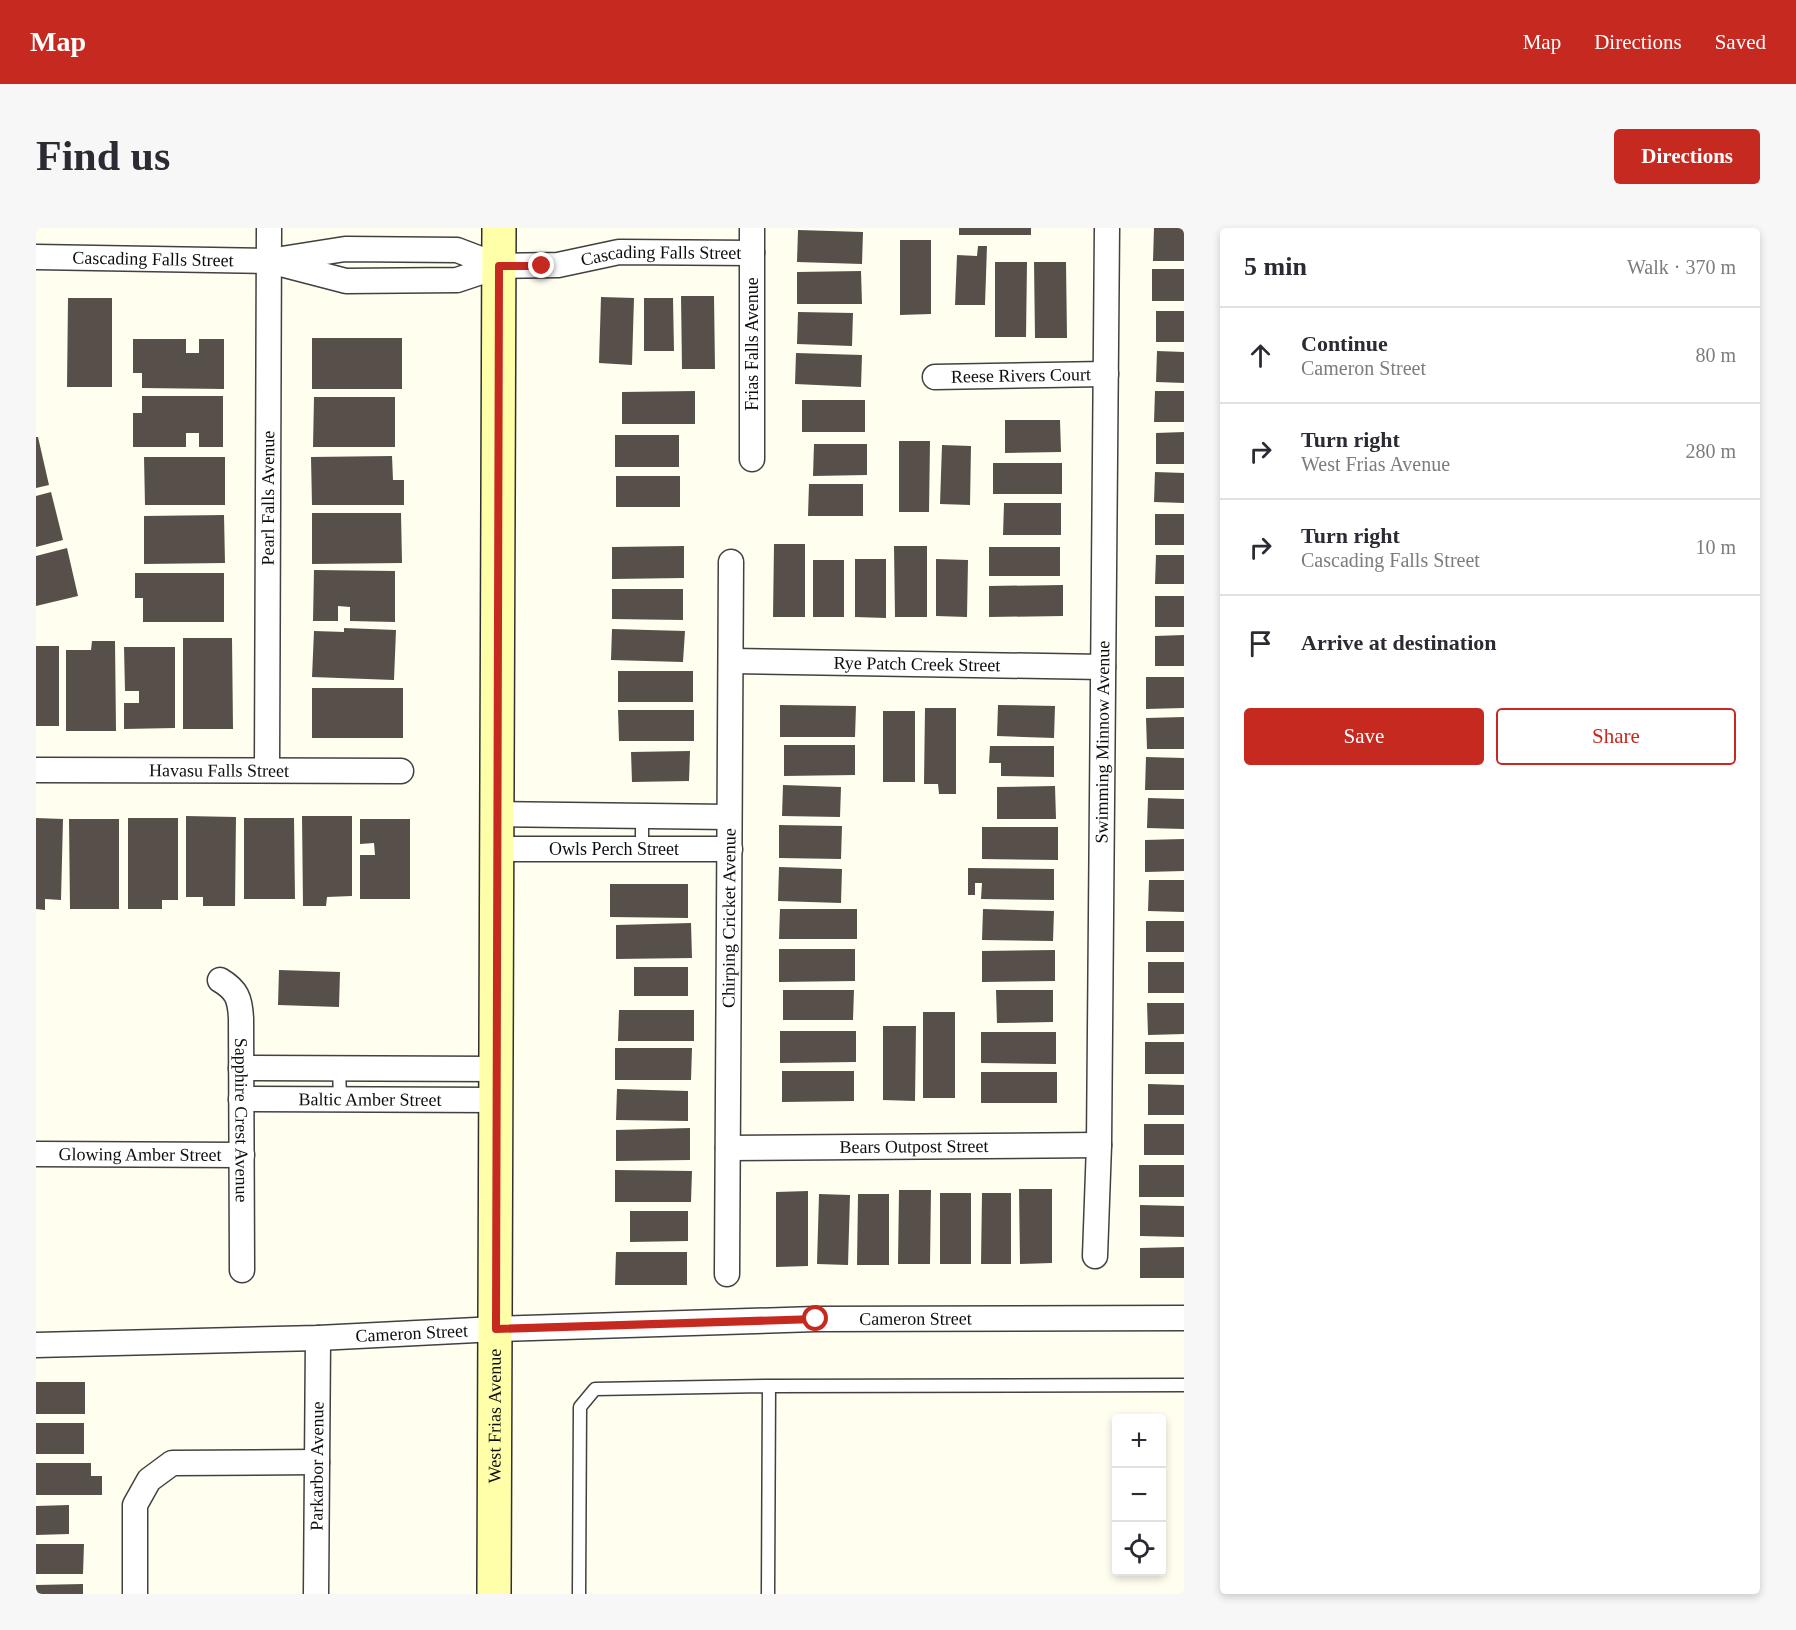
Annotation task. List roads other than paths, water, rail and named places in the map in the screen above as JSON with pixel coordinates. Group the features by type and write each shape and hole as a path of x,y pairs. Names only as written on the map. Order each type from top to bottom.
{"street":[{"name":"Pearl Falls Avenue","path":"267,770 269,228"},
{"name":"West Frias Avenue","path":"494,1594 498,1084 499,228"},
{"name":"Frias Falls Avenue","path":"752,228 752,459"},
{"name":"Swimming Minnow Avenue","path":"1095,1256 1099,1145 1107,228"},
{"name":"Cascading Falls Street","path":"36,257 269,261 345,249 374,265 457,280 499,266 558,265 619,252 752,252"},
{"name":"Cascading Falls Street","path":"269,261 346,280 374,265"},
{"name":"Reese Rivers Court","path":"934,377 1106,374"},
{"name":"Chirping Cricket Avenue","path":"727,1274 731,562"},
{"name":"Rye Patch Creek Street","path":"731,661 1103,666"},
{"name":"Havasu Falls Street","path":"36,771 401,771"},
{"name":"Owls Perch Street","path":"498,814 729,817"},
{"name":"Owls Perch Street","path":"498,849 730,849"},
{"name":"Sapphire Crest Avenue","path":"220,980 233,987 240,998 242,1270"},
{"name":"Baltic Amber Street","path":"241,1068 339,1068 498,1084"},
{"name":"Baltic Amber Street","path":"241,1099 339,1099 498,1084"},
{"name":"Bears Outpost Street","path":"728,1148 1099,1145"},
{"name":"Glowing Amber Street","path":"36,1154 242,1155"},
{"name":"Cameron Street","path":"36,1345 318,1338 496,1329 816,1319 1184,1318"},
{"name":"Parkarbor Avenue","path":"316,1594 318,1338"},
{"path":"135,1594 135,1505 149,1480 172,1463 317,1462"}],"lane":[{"path":"642,816 642,849"},
{"path":"339,1068 339,1099"},
{"path":"579,1594 580,1407 595,1389 769,1386 1184,1385"},
{"path":"768,1594 769,1386"}]}
